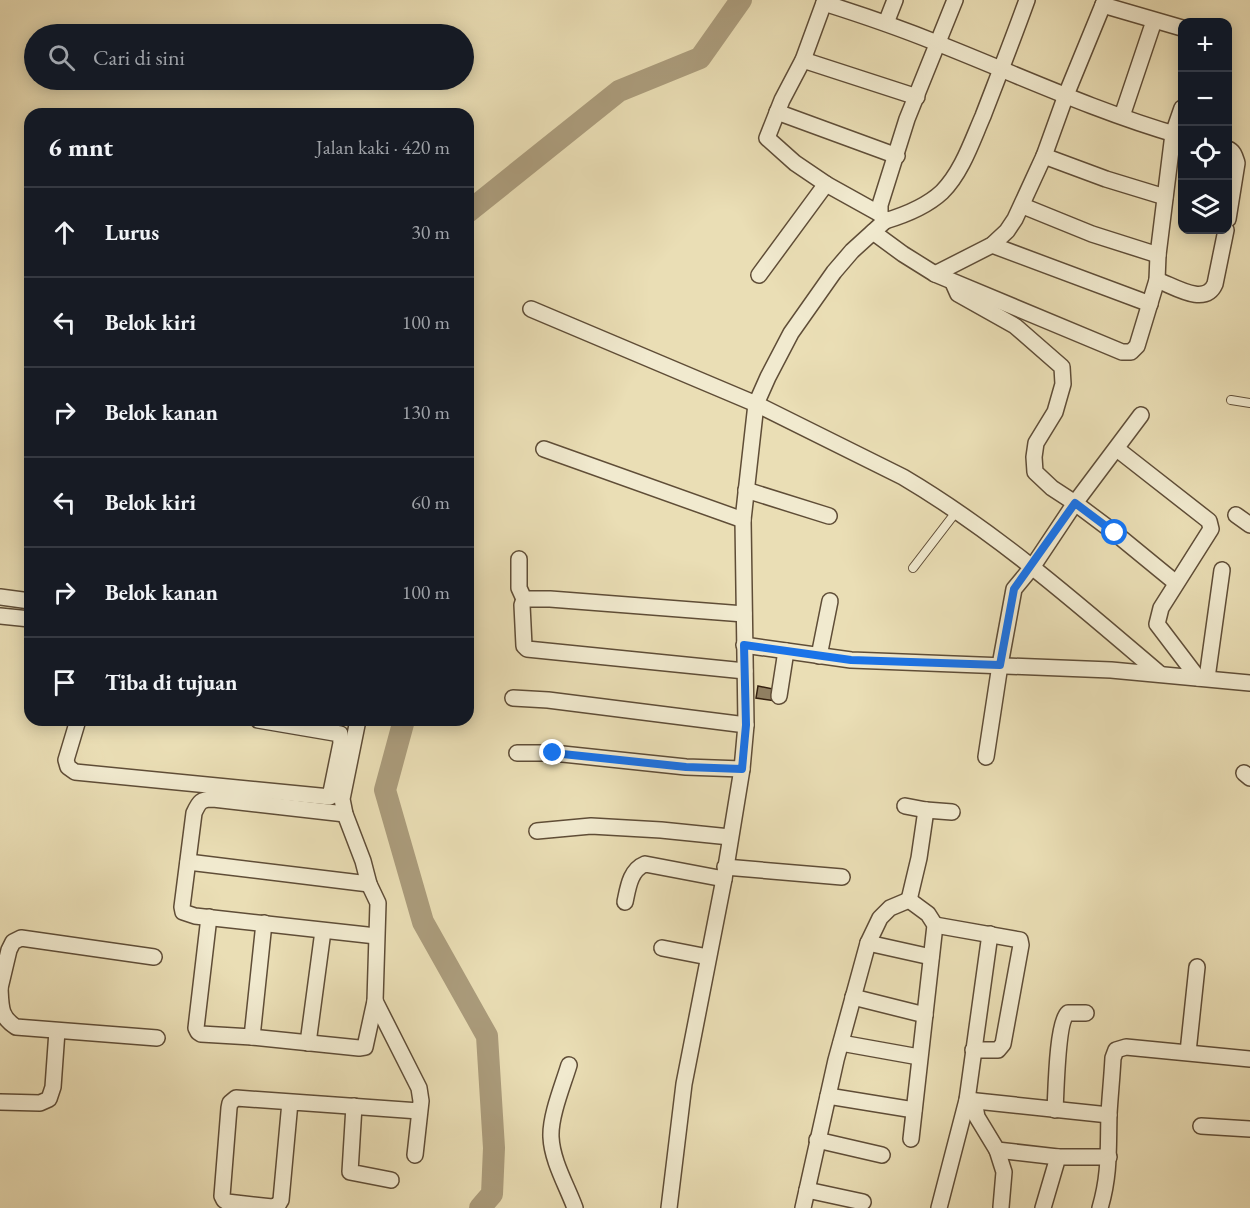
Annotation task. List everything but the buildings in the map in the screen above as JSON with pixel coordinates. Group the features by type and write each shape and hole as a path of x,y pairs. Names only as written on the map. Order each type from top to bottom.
{"street":[{"path":"886,23 895,0"},
{"path":"883,218 880,205 907,120 955,0"},
{"path":"669,1208 684,1084 742,769 746,725 743,520 756,404 791,333 834,272 852,251 873,232 883,218 919,208 941,193 951,182 969,150 1027,0"},
{"path":"873,232 936,274 1122,352 1131,352 1137,346 1157,280 1165,197 1178,135 1066,95 939,43 825,2 803,60 777,112 767,138 795,163 883,218"},
{"path":"936,274 992,245 1007,231 1023,206 1104,2 1154,21 1178,27"},
{"path":"1122,116 1154,21"},
{"path":"803,60 917,97"},
{"path":"777,112 897,156"},
{"path":"1232,152 1237,163 1232,191"},
{"path":"1044,156 1106,179 1165,197"},
{"path":"759,275 826,184"},
{"path":"1023,206 1092,234 1158,255"},
{"path":"1157,280 1200,296 1207,295 1212,291 1225,234"},
{"path":"992,245 1150,304"},
{"path":"954,282 958,294 1015,326 1062,367 1063,384 1055,412 1036,443 1035,472 1052,488 1075,503 1176,583"},
{"path":"531,309 756,404 903,477 1033,566 1160,674"},
{"path":"986,757 1014,589 1033,566 1075,503 1142,415"},
{"path":"544,449 743,520"},
{"path":"1117,449 1209,521 1211,529 1161,608 1157,624 1203,678"},
{"path":"747,490 829,516"},
{"path":"1236,515 1250,525"},
{"path":"519,559 519,588 524,599 522,605 526,649 745,671"},
{"path":"1203,678 1222,570"},
{"path":"0,597 24,600"},
{"path":"524,599 744,614"},
{"path":"819,656 830,601"},
{"path":"0,616 24,618"},
{"path":"744,645 819,656 890,662 1000,665 1160,674 1250,683"},
{"path":"779,696 786,651"},
{"path":"513,698 548,700 746,725"},
{"path":"76,726 66,760 68,767 75,772 330,797 340,734 293,726"},
{"path":"209,917 196,1028 198,1032 365,1047 375,1001 378,903 369,884 345,814 343,790 357,726"},
{"path":"517,753 553,753 686,767 742,769"},
{"path":"345,814 205,799 199,802 194,813 183,912 188,915 376,936"},
{"path":"905,806 952,812"},
{"path":"909,900 919,858 926,810"},
{"path":"537,831 591,826 730,837"},
{"path":"188,862 369,884"},
{"path":"625,902 632,876 638,867 645,864 724,873 842,877"},
{"path":"909,900 928,914 935,925 911,1139"},
{"path":"803,1208 817,1140 868,943 880,918 890,908 909,900"},
{"path":"252,1037 264,923"},
{"path":"935,925 1020,940 1003,1044 998,1050 974,1050"},
{"path":"308,1042 323,931"},
{"path":"939,1208 970,1101 974,1050 990,934"},
{"path":"154,957 21,938 13,942 9,950 0,988 0,1013 5,1022 16,1027 157,1038"},
{"path":"868,943 931,957"},
{"path":"662,948 708,957"},
{"path":"1188,1052 1197,968"},
{"path":"853,997 925,1015"},
{"path":"375,1001 419,1088 421,1101 415,1155"},
{"path":"1054,1110 1059,1040 1063,1018 1068,1013 1086,1013"},
{"path":"0,1102 40,1103 49,1099 53,1087 57,1031"},
{"path":"841,1043 919,1057"},
{"path":"1100,1208 1106,1186 1109,1157 1109,1115 1113,1058 1116,1050 1126,1047 1250,1059"},
{"path":"569,1065 552,1124 551,1137 575,1208"},
{"path":"828,1096 914,1110"},
{"path":"290,1102 281,1200 278,1205 227,1202 224,1200 224,1174 230,1103 236,1098 419,1111"},
{"path":"970,1101 1109,1115"},
{"path":"970,1101 997,1150 1004,1172 1004,1208"},
{"path":"354,1106 350,1172 391,1180"},
{"path":"1201,1126 1250,1129"},
{"path":"817,1140 882,1155"},
{"path":"997,1150 1058,1157 1109,1157"},
{"path":"1043,1208 1058,1157"},
{"path":"807,1190 863,1202"}],"lane":[{"path":"1231,400 1250,403"},
{"path":"913,568 956,512"}],"waterway":[{"path":"474,207 619,91 700,58 741,0"},
{"path":"402,726 385,790 423,922 487,1036 494,1148 492,1194 480,1208"}],"route":[{"path":"553,753 686,767 742,769 746,725 744,645 851,660 1000,665 1014,589 1033,566 1075,503 1115,533"}]}
